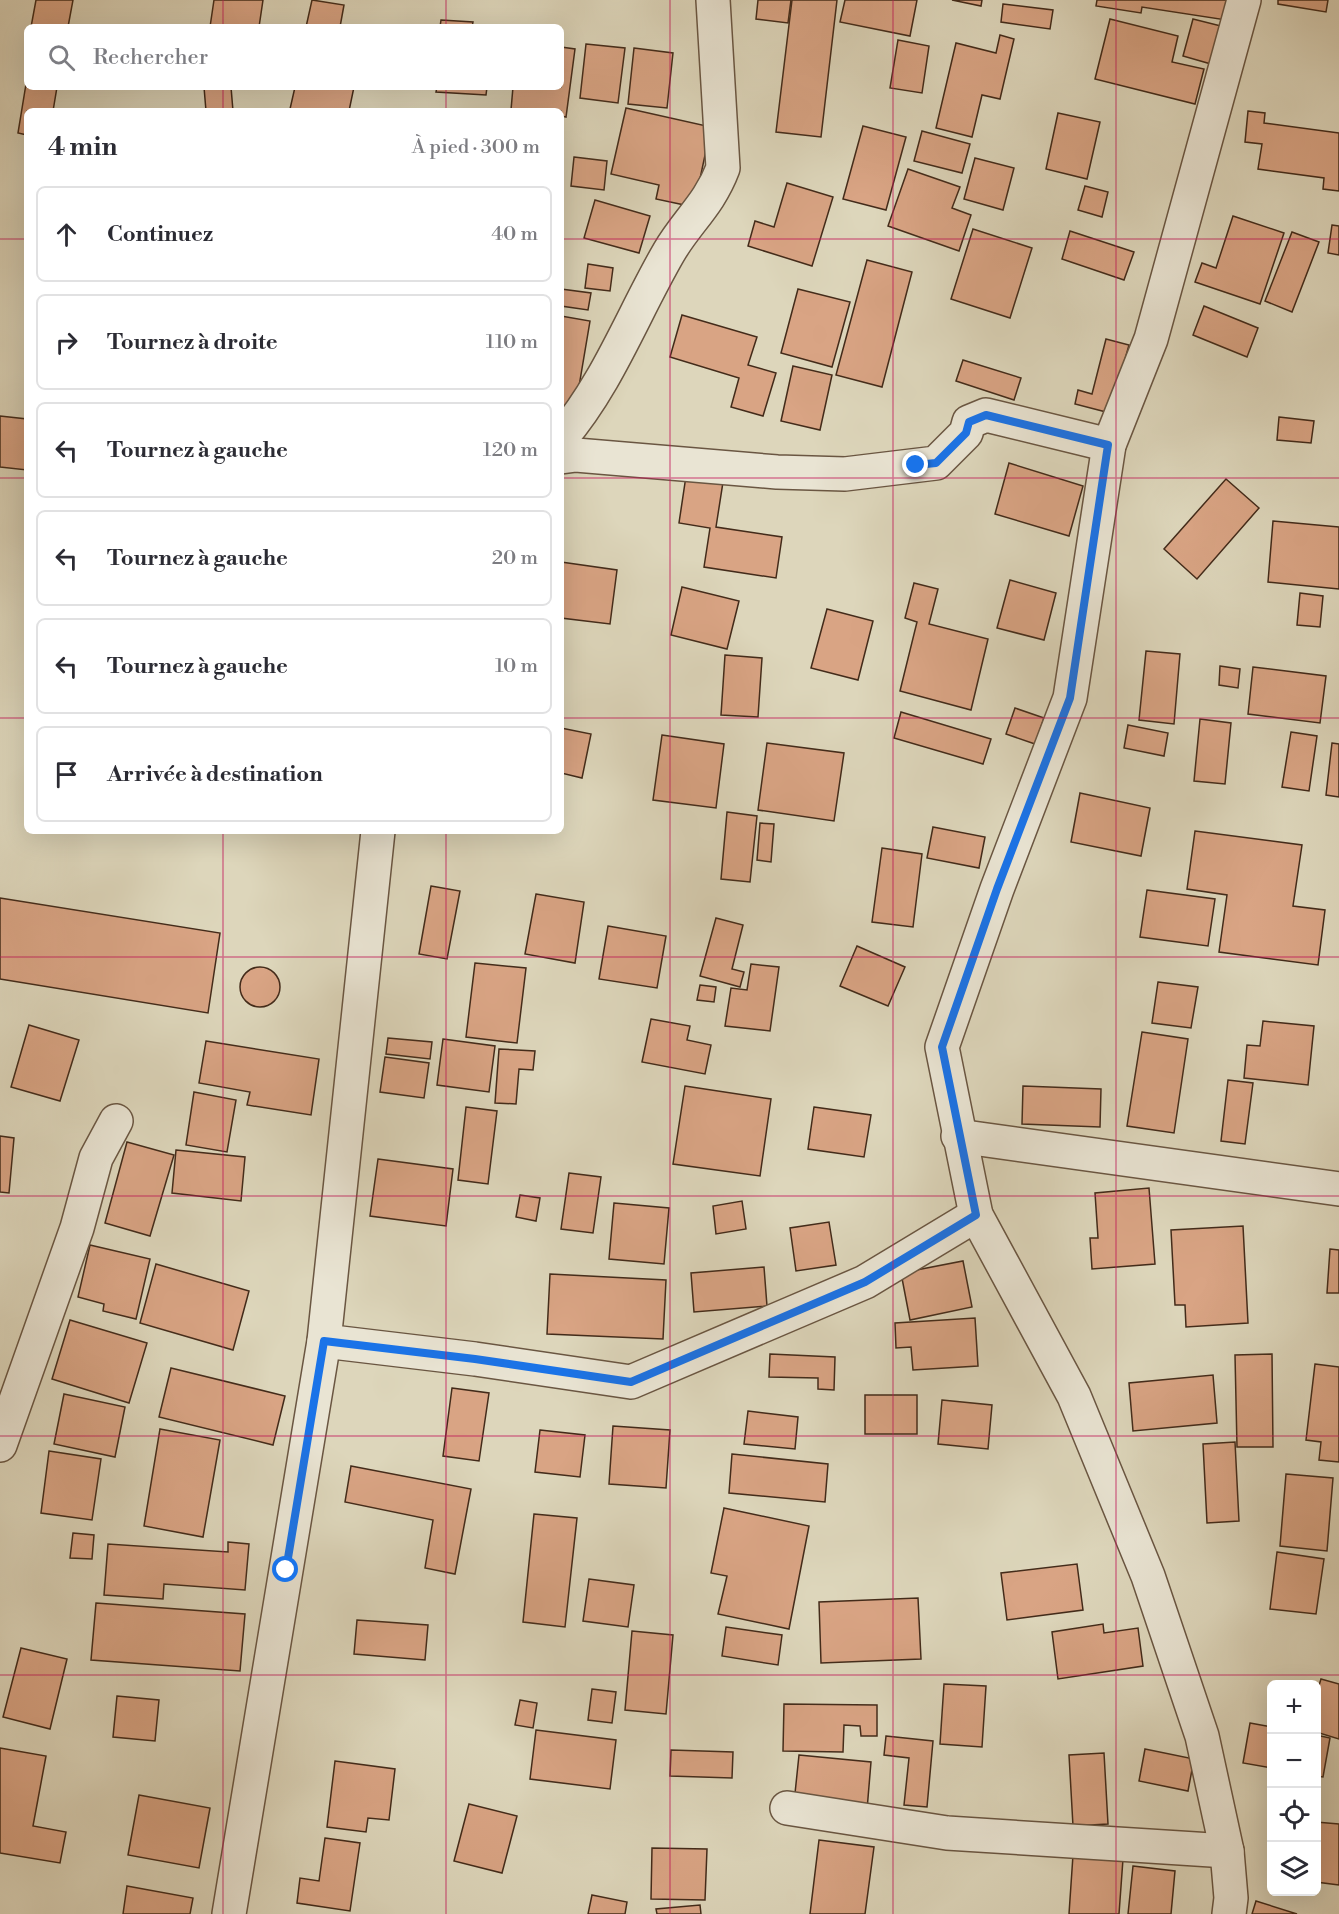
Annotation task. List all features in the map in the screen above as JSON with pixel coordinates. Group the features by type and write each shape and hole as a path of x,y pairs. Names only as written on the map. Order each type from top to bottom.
{"street":[{"path":"564,434 595,392 670,250 714,192 723,168 713,0"},
{"path":"1229,1914 1231,1898 1227,1851 1202,1736 1149,1576 1074,1396 976,1215 958,1136 942,1047 997,889 1070,698 1108,445 1151,339 1244,0"},
{"path":"564,457 576,455 777,472 845,474 936,463 966,433 969,422 986,415 1108,445"},
{"path":"229,1914 324,1341 378,834"},
{"path":"0,1445 77,1228 96,1158 116,1121"},
{"path":"958,1136 1339,1189"},
{"path":"324,1341 475,1359 631,1382 865,1282 976,1215"},
{"path":"787,1809 947,1833 1227,1851"}],"building":[{"path":"36,0 73,0 69,24 32,24"},
{"path":"214,0 263,0 259,24 210,24"},
{"path":"312,0 344,5 341,24 307,24"},
{"path":"758,0 791,0 788,23 756,19"},
{"path":"792,0 837,0 821,137 776,132"},
{"path":"845,0 917,0 910,36 840,22"},
{"path":"952,0 982,0 981,6"},
{"path":"1097,0 1229,0 1226,20 1142,7 1141,13 1096,6"},
{"path":"1278,0 1328,0 1326,12 1278,4"},
{"path":"1003,4 1053,10 1050,29 1001,22"},
{"path":"1110,19 1178,36 1172,62 1204,69 1195,104 1095,79"},
{"path":"1193,19 1221,26 1211,64 1183,56"},
{"path":"441,20 473,22 473,24 440,24"},
{"path":"1000,35 1014,39 1000,99 982,95 972,137 936,128 956,43 996,53"},
{"path":"898,40 929,46 922,93 890,88"},
{"path":"586,44 625,48 618,103 580,98"},
{"path":"564,47 575,49 566,117 564,117 564,108 511,108 513,90 564,90"},
{"path":"634,48 673,53 667,108 628,104"},
{"path":"25,90 56,90 54,108 24,108 24,134 18,133"},
{"path":"204,90 231,90 233,108 206,108"},
{"path":"294,90 353,90 350,108 290,108"},
{"path":"436,90 487,90 486,95 436,92"},
{"path":"626,108 711,127 694,207 656,199 659,185 611,174"},
{"path":"1248,111 1265,113 1264,123 1339,133 1339,191 1323,189 1324,178 1258,169 1262,144 1245,142"},
{"path":"1058,113 1100,122 1087,179 1046,169"},
{"path":"863,126 906,137 886,210 843,199"},
{"path":"922,131 970,144 962,173 914,161"},
{"path":"574,157 607,161 604,190 571,186"},
{"path":"975,158 1014,168 1003,210 964,199"},
{"path":"908,169 960,187 952,208 971,215 959,251 888,226"},
{"path":"787,183 833,197 812,266 748,246 755,221 774,227"},
{"path":"1085,186 1108,192 1102,217 1078,210"},
{"path":"595,200 650,216 639,253 584,238"},
{"path":"1233,216 1284,233 1260,304 1195,282 1202,263 1216,268"},
{"path":"1332,225 1339,226 1339,255 1328,253"},
{"path":"973,229 1032,248 1010,318 951,299"},
{"path":"1070,231 1134,252 1124,280 1062,259"},
{"path":"1292,232 1319,242 1292,312 1265,301"},
{"path":"867,260 912,272 882,387 836,375"},
{"path":"588,264 613,268 610,291 585,288"},
{"path":"564,289 591,293 588,310 564,306"},
{"path":"798,289 850,302 832,367 781,353"},
{"path":"1204,306 1258,328 1247,357 1193,335"},
{"path":"682,315 757,337 748,365 776,373 763,416 731,407 739,378 670,357"},
{"path":"564,317 590,321 575,410 564,408"},
{"path":"1106,339 1129,345 1110,413 1075,404 1078,390 1092,394"},
{"path":"963,360 1021,378 1014,400 956,381"},
{"path":"793,366 832,375 820,430 781,421"},
{"path":"0,416 24,419 24,470 0,467"},
{"path":"1279,417 1314,421 1311,443 1277,440"},
{"path":"1009,463 1083,486 1069,536 995,514"},
{"path":"686,476 723,482 716,527 782,537 776,578 704,567 710,528 679,523"},
{"path":"1226,479 1259,508 1197,579 1164,549"},
{"path":"1273,521 1339,527 1339,589 1268,582"},
{"path":"564,562 617,570 610,624 564,618"},
{"path":"1010,580 1056,593 1044,640 997,628"},
{"path":"914,583 938,589 929,624 988,639 971,710 900,691 917,622 905,618"},
{"path":"682,587 739,601 727,649 671,635"},
{"path":"1300,593 1323,596 1320,627 1297,625"},
{"path":"827,609 873,621 858,680 811,668"},
{"path":"1146,651 1180,654 1174,724 1139,720"},
{"path":"725,655 762,658 758,717 721,715"},
{"path":"1220,666 1240,669 1238,688 1219,685"},
{"path":"1253,667 1326,676 1320,723 1248,714"},
{"path":"1015,708 1044,718 1035,744 1006,734"},
{"path":"901,712 991,739 983,764 894,738"},
{"path":"1200,719 1231,723 1225,784 1194,781"},
{"path":"1128,725 1168,733 1164,756 1124,748"},
{"path":"564,729 591,734 582,778 564,774"},
{"path":"1291,732 1317,736 1309,791 1282,787"},
{"path":"662,735 724,744 716,808 653,800"},
{"path":"767,743 844,753 834,821 758,810"},
{"path":"1332,743 1339,744 1339,797 1326,795"},
{"path":"1080,793 1150,808 1141,856 1071,842"},
{"path":"727,812 757,816 750,882 721,879"},
{"path":"760,823 774,824 771,862 757,860"},
{"path":"933,827 985,837 979,868 927,858"},
{"path":"1195,831 1302,845 1293,906 1325,910 1318,965 1219,952 1227,895 1187,889"},
{"path":"882,848 922,854 913,927 872,922"},
{"path":"431,886 460,891 447,959 419,954"},
{"path":"1147,890 1215,899 1208,946 1140,937"},
{"path":"536,894 584,902 575,963 525,954"},
{"path":"0,898 220,933 208,1013 0,979"},
{"path":"716,918 743,925 732,969 744,972 740,987 700,976"},
{"path":"608,926 666,936 657,988 599,979"},
{"path":"857,946 905,967 888,1006 840,986"},
{"path":"475,963 526,968 517,1043 466,1037"},
{"path":"751,964 779,967 770,1031 725,1026 731,988 747,990"},
{"path":"260,967 268,968 274,973 279,979 279,995 274,1001 268,1006 260,1007 252,1006 246,1001 241,995 240,987 241,979 246,973 252,968"},
{"path":"1158,982 1198,987 1191,1028 1152,1023"},
{"path":"700,985 716,987 714,1002 697,1000"},
{"path":"651,1019 690,1026 687,1040 711,1045 705,1074 642,1062"},
{"path":"1263,1021 1314,1026 1308,1085 1244,1078 1247,1045 1260,1046"},
{"path":"29,1025 79,1040 60,1101 11,1087"},
{"path":"1142,1032 1188,1039 1174,1133 1127,1126"},
{"path":"388,1038 432,1042 430,1059 386,1054"},
{"path":"443,1039 495,1046 489,1092 437,1085"},
{"path":"206,1041 319,1059 311,1115 247,1105 250,1092 199,1083"},
{"path":"499,1049 535,1051 533,1070 519,1069 516,1104 495,1103"},
{"path":"385,1057 429,1063 424,1098 380,1092"},
{"path":"1228,1080 1253,1083 1245,1144 1221,1141"},
{"path":"685,1086 771,1099 760,1176 673,1164"},
{"path":"1023,1086 1101,1089 1100,1127 1022,1124"},
{"path":"194,1092 236,1100 227,1152 186,1145"},
{"path":"466,1107 497,1111 488,1184 458,1180"},
{"path":"814,1107 871,1115 864,1157 808,1149"},
{"path":"0,1136 14,1138 9,1193 0,1192"},
{"path":"127,1142 174,1155 150,1236 105,1223"},
{"path":"176,1150 245,1157 241,1201 172,1193"},
{"path":"378,1159 453,1169 446,1226 370,1216"},
{"path":"569,1173 601,1177 593,1233 561,1229"},
{"path":"1149,1188 1155,1264 1092,1269 1090,1238 1098,1238 1095,1193"},
{"path":"520,1195 540,1198 536,1221 516,1217"},
{"path":"742,1201 746,1229 716,1234 713,1206"},
{"path":"614,1203 669,1208 664,1264 609,1259"},
{"path":"829,1222 836,1265 796,1271 790,1228"},
{"path":"1243,1226 1248,1323 1186,1327 1185,1305 1175,1305 1171,1230"},
{"path":"90,1245 150,1259 136,1319 103,1311 104,1304 78,1297"},
{"path":"1330,1249 1339,1250 1339,1293 1327,1293"},
{"path":"963,1261 972,1307 910,1320 901,1273"},
{"path":"156,1264 249,1291 233,1350 140,1323"},
{"path":"764,1267 767,1306 694,1312 691,1273"},
{"path":"550,1274 666,1280 663,1339 547,1334"},
{"path":"975,1318 978,1366 913,1370 911,1347 896,1348 895,1323"},
{"path":"70,1320 147,1343 129,1403 52,1379"},
{"path":"770,1354 835,1357 834,1390 818,1389 818,1378 769,1377"},
{"path":"1272,1354 1273,1447 1237,1447 1235,1355"},
{"path":"1315,1364 1339,1367 1339,1462 1319,1460 1321,1442 1306,1440"},
{"path":"171,1368 285,1396 273,1445 159,1417"},
{"path":"1213,1375 1217,1423 1133,1431 1129,1383"},
{"path":"452,1388 489,1393 479,1461 443,1456"},
{"path":"64,1394 125,1407 115,1457 54,1444"},
{"path":"865,1395 917,1395 917,1434 865,1434"},
{"path":"942,1400 992,1405 988,1449 938,1444"},
{"path":"748,1411 798,1417 795,1449 744,1444"},
{"path":"613,1426 670,1430 666,1488 609,1484"},
{"path":"160,1429 220,1440 203,1537 144,1526"},
{"path":"540,1430 585,1435 580,1477 535,1472"},
{"path":"1235,1442 1239,1521 1207,1523 1203,1444"},
{"path":"49,1451 101,1459 92,1520 41,1513"},
{"path":"732,1454 828,1464 825,1502 729,1493"},
{"path":"351,1466 471,1489 455,1574 425,1568 433,1520 345,1502"},
{"path":"1286,1474 1333,1478 1327,1551 1280,1546"},
{"path":"724,1508 809,1526 789,1629 718,1614 727,1576 711,1573"},
{"path":"534,1514 577,1518 565,1627 523,1622"},
{"path":"73,1533 94,1535 92,1559 70,1558"},
{"path":"228,1542 249,1544 245,1590 164,1584 163,1599 104,1595 108,1544 228,1552"},
{"path":"1277,1552 1324,1559 1316,1614 1270,1609"},
{"path":"1077,1564 1083,1610 1007,1620 1001,1573"},
{"path":"589,1579 634,1585 628,1627 583,1621"},
{"path":"918,1598 921,1659 821,1663 819,1602"},
{"path":"96,1603 245,1614 240,1671 91,1660"},
{"path":"357,1620 428,1625 425,1660 354,1654"},
{"path":"1103,1624 1104,1633 1138,1628 1143,1666 1058,1679 1052,1632"},
{"path":"726,1627 782,1635 778,1665 722,1656"},
{"path":"632,1631 673,1635 666,1714 625,1710"},
{"path":"21,1648 67,1659 50,1729 3,1717"},
{"path":"1321,1680 1339,1684 1339,1739 1321,1734"},
{"path":"944,1684 986,1686 982,1747 940,1744"},
{"path":"592,1689 616,1692 612,1723 588,1720"},
{"path":"117,1696 159,1700 155,1741 113,1737"},
{"path":"520,1700 537,1703 533,1728 515,1725"},
{"path":"784,1704 877,1705 877,1736 861,1736 860,1726 844,1725 843,1752 783,1751"},
{"path":"1250,1723 1267,1726 1267,1767 1243,1763"},
{"path":"536,1730 616,1740 610,1789 530,1779"},
{"path":"886,1736 933,1741 927,1807 904,1805 909,1758 884,1755"},
{"path":"1321,1736 1330,1738 1323,1777 1321,1777"},
{"path":"0,1748 46,1756 33,1826 66,1832 60,1863 0,1853"},
{"path":"1145,1749 1194,1759 1188,1791 1139,1781"},
{"path":"671,1750 733,1752 732,1778 670,1776"},
{"path":"1104,1753 1108,1824 1073,1826 1069,1755"},
{"path":"799,1755 871,1762 867,1810 794,1803"},
{"path":"335,1761 395,1769 389,1820 368,1818 366,1832 327,1827"},
{"path":"139,1795 210,1808 199,1868 128,1855"},
{"path":"469,1804 517,1816 502,1873 454,1861"},
{"path":"1321,1822 1339,1824 1339,1885 1321,1883"},
{"path":"325,1838 360,1843 350,1911 297,1903 300,1878 319,1881"},
{"path":"819,1840 874,1847 865,1914 810,1914"},
{"path":"652,1848 707,1849 705,1900 651,1899"},
{"path":"1073,1855 1123,1859 1119,1914 1069,1914"},
{"path":"1133,1866 1175,1871 1171,1914 1128,1914"},
{"path":"127,1886 193,1898 190,1914 123,1914"},
{"path":"592,1895 627,1902 625,1914 588,1914"},
{"path":"1256,1901 1297,1914 1252,1914"},
{"path":"700,1905 701,1914 657,1914 656,1909"}],"route":[{"path":"286,1570 324,1341 475,1359 631,1382 865,1282 976,1215 958,1136 942,1047 997,889 1070,698 1108,445 986,415 969,422 966,433 936,463 916,465"}]}
